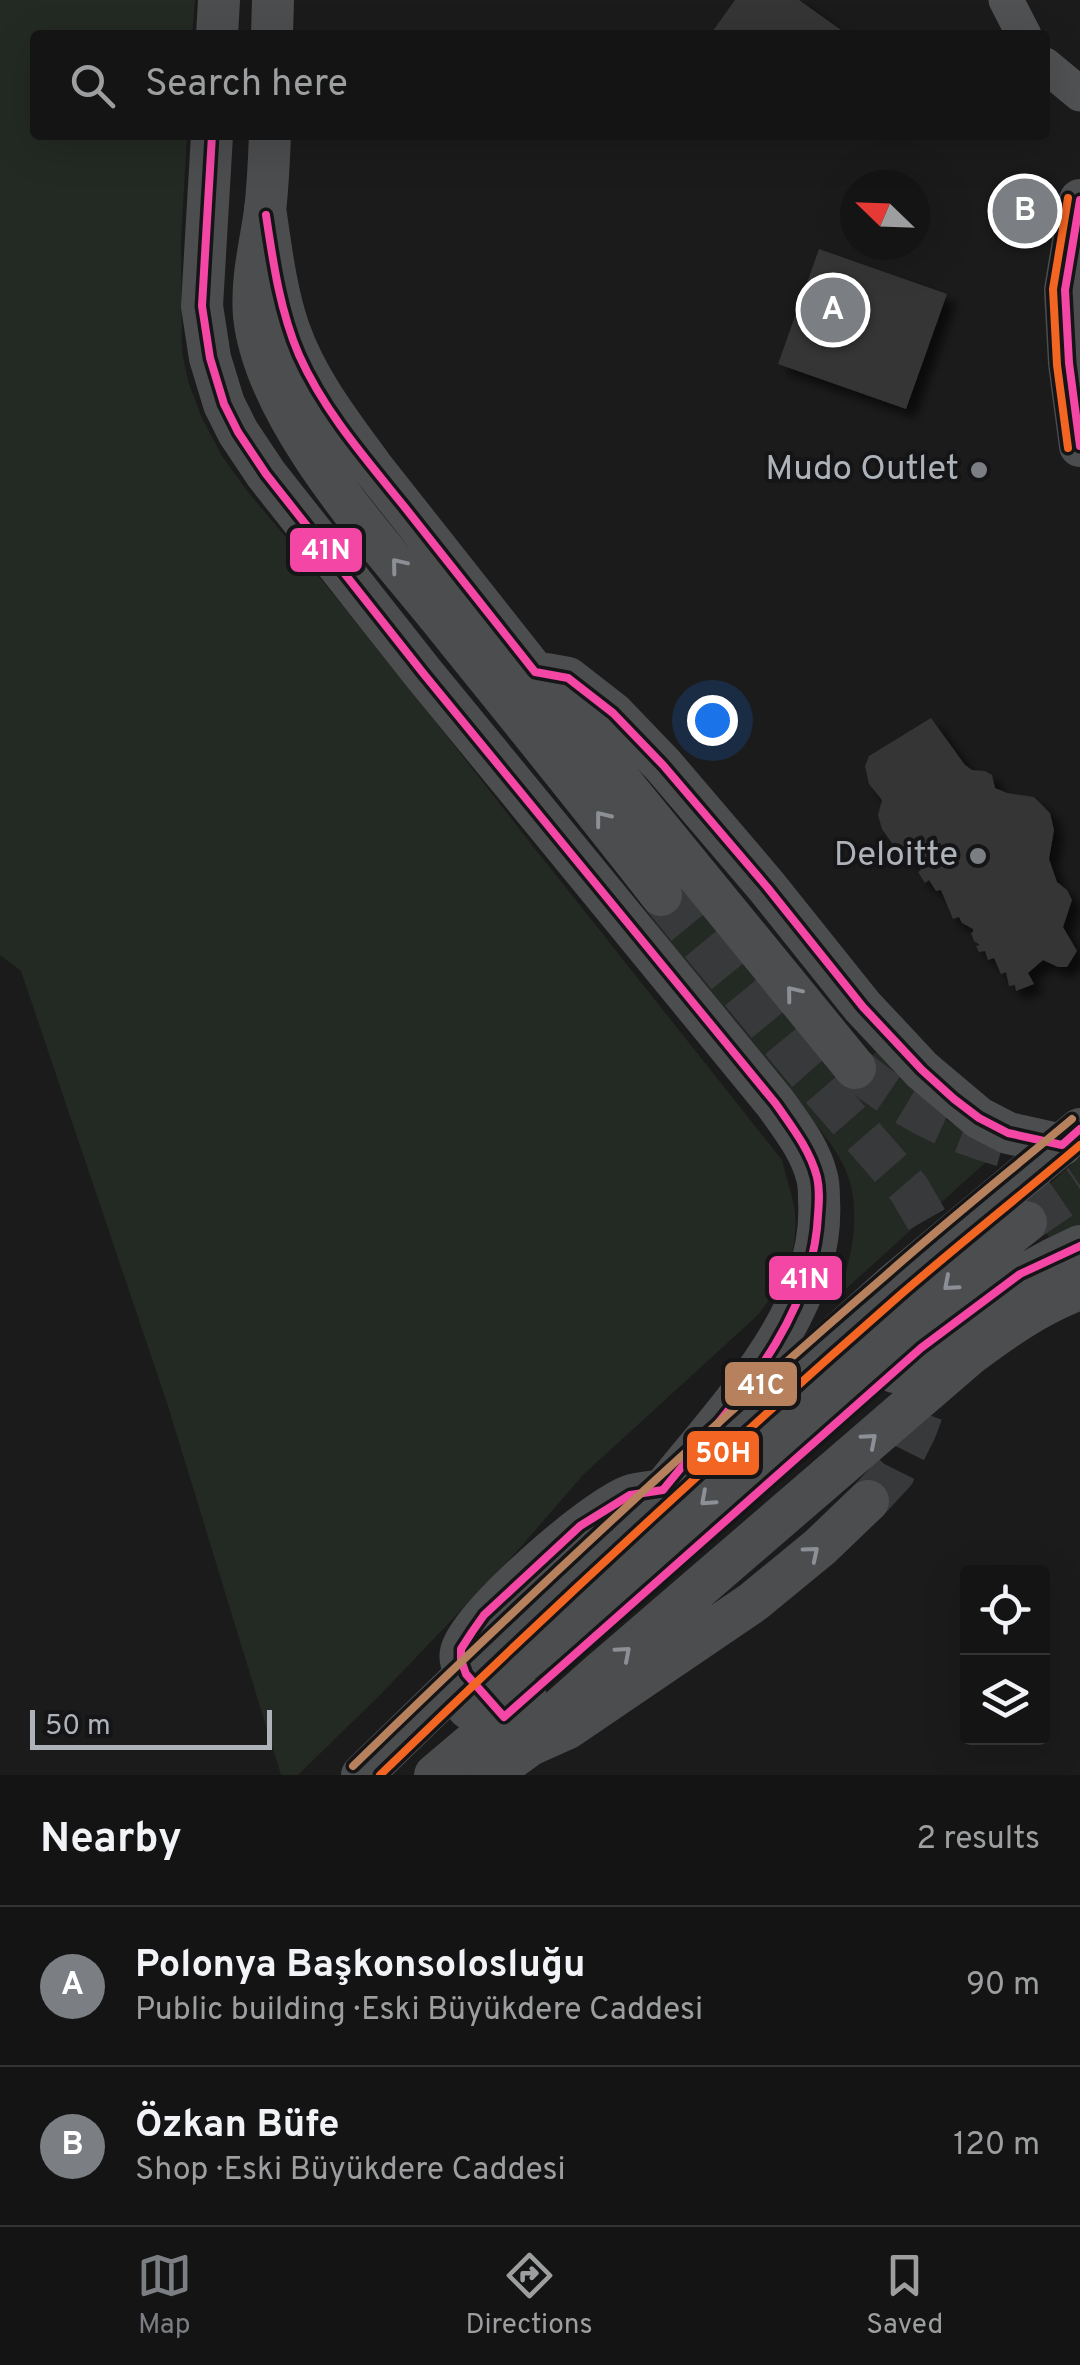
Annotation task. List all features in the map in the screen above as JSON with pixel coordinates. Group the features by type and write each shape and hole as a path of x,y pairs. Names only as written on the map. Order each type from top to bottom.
{"main road":[{"path":"217,30 219,0"},
{"path":"272,0 272,30"},
{"path":"212,140 202,306 210,358 224,404 238,432 266,474 423,673 776,1104 803,1142 818,1179 820,1221 816,1252 790,1320 761,1365 496,1708 362,1775"},
{"path":"270,140 254,316 270,375 304,441 352,508 661,895"},
{"path":"1080,200 1065,290 1069,363 1080,446"},
{"path":"265,208 288,326 310,376 334,416 855,1068"},
{"path":"535,672 568,678 613,713 767,887 863,1007 954,1099 1008,1133 1071,1137"},
{"path":"663,1490 893,1285 1071,1137"},
{"path":"434,1775 496,1708 942,1291 1026,1222"},
{"path":"391,1775 496,1708 920,1348 981,1301 1020,1274 1080,1246"},
{"path":"496,1708 553,1715 970,1354 1013,1322 1080,1289"},
{"path":"496,1708 568,1728 753,1602 868,1501"},
{"path":"489,1775 496,1708"}],"street":[{"path":"1006,0 1021,30"},
{"path":"1050,69 1080,94"}],"shaded area":[{"path":"0,0 195,0 192,30 30,30 30,140 187,140 181,242 182,353 202,418 222,456 782,1160 796,1228 781,1280 758,1315 584,1474 510,1559 298,1775 281,1775 167,1403 21,971 0,955"},
{"path":"682,880 852,1075 878,1050 940,1115 996,1153 838,1296 854,1226 850,1182 822,1132 646,911"},
{"path":"1080,1157 1080,1228 1049,1237 1028,1203"}],"building":[{"path":"735,0 799,0 841,30 714,30"},
{"path":"819,249 840,256 840,260 850,260 947,294 906,409 778,364"},
{"name":"Deloitte","path":"931,718 965,765 992,775 995,788 1034,797 1050,813 1054,830 1049,859 1057,882 1072,900 1063,927 1077,951 1067,967 1043,960 1028,973 1034,984 1016,991 1015,985 1009,986 1006,972 1001,974 994,958 988,960 985,951 979,952 973,929 959,917 953,919 941,890 936,891 929,880 925,883 915,860 898,852 882,829 878,815 882,800 869,784 865,766 869,756"}],"tunnel":[{"path":"661,895 909,1189 936,1236 945,1280"},
{"path":"855,1068 932,1119 1020,1150"},
{"path":"1026,1222 1080,1185"},
{"path":"868,1501 894,1473 936,1375"}],"transit line":[{"name":"41N","path":"212,140 202,306 210,358 224,404 238,432 266,474 423,673 776,1104 805,1148 818,1182 813,1255 801,1293 763,1363 663,1490 630,1495 580,1526 484,1615 461,1649 466,1674 504,1717 921,1348 1020,1274 1080,1246"},
{"name":"50H","path":"1068,198 1053,289 1057,365 1068,448"},
{"name":"41N","path":"1080,200 1065,290 1069,363 1080,446"},
{"name":"41N","path":"266,215 287,321 320,395 360,452 535,672 568,678 613,713 767,887 863,1007 954,1099 1008,1133 1062,1145 1080,1129"},
{"name":"41C","path":"353,1766 749,1395 1072,1119"},
{"name":"50H","path":"380,1775 767,1413 899,1296 1080,1145"}],"place":[{"name":"Özkan Büfe","path":"1025,211"},
{"name":"Polonya Başkonsolosluğu","path":"833,310"},
{"name":"Mudo Outlet","path":"979,470"},
{"name":"Deloitte","path":"978,856"}]}
